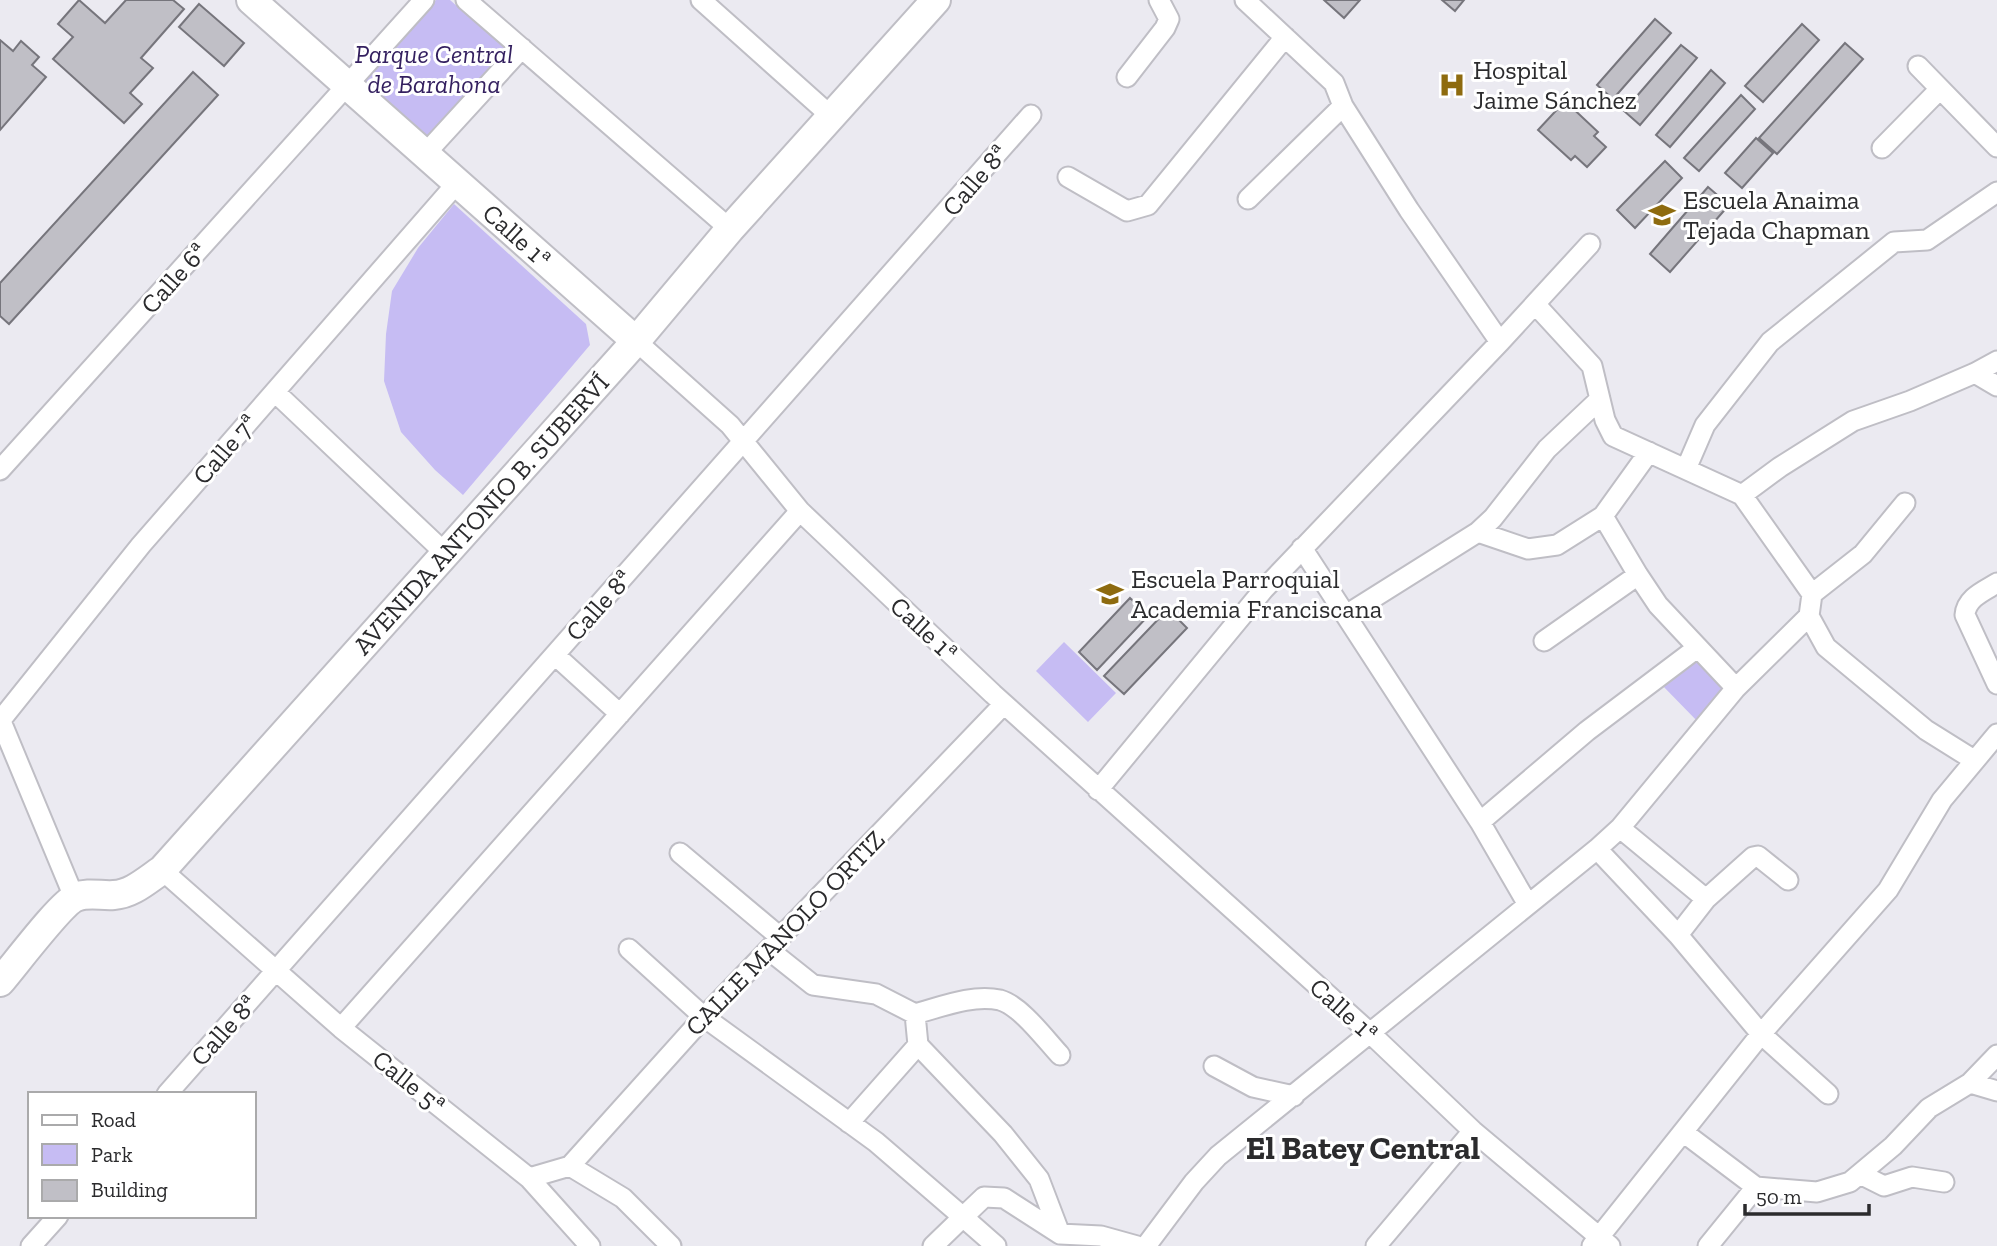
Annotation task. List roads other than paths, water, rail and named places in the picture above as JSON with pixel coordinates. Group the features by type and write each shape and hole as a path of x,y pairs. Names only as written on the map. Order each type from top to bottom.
{"main road":[{"name":"Calle 1ª","path":"251,0 636,341"},
{"name":"AVENIDA ANTONIO B. SUBERVÍ","path":"74,897 90,894 116,895 134,890 162,870 636,341 730,229 932,1"},
{"path":"0,982 74,897"}],"street":[{"name":"Calle 6ª","path":"0,470 424,0"},
{"path":"466,0 730,229"},
{"path":"701,0 832,117"},
{"path":"1127,77 1169,19 1159,0"},
{"path":"1245,0 1334,83 1343,106 1409,210 1500,342"},
{"path":"1068,177 1127,211 1148,205 1284,37"},
{"path":"425,154 522,48"},
{"path":"1918,66 1997,147"},
{"path":"1882,148 1940,89"},
{"path":"1248,199 1343,106"},
{"name":"Calle 8ª","path":"169,1092 1031,115"},
{"name":"Calle 7ª","path":"0,720 141,545 457,183"},
{"path":"1686,469 1704,425 1770,342 1894,242 1927,240 1997,192"},
{"path":"1098,790 1264,589 1590,244"},
{"path":"1535,304 1592,366 1605,420 1613,436 1742,495 1812,594"},
{"name":"Calle 1ª","path":"636,341 730,425 800,511 1004,704 1369,1032 1473,1131 1601,1243"},
{"path":"1742,495 1780,467 1853,421 1910,401 1997,361"},
{"path":"1975,373 1997,386"},
{"path":"275,392 446,553"},
{"path":"1346,615 1478,532 1493,518 1547,449 1601,399"},
{"path":"1478,532 1528,549 1557,545 1603,516 1649,452"},
{"path":"1905,503 1863,554 1812,594 1809,616 1826,646 1926,730 1974,760"},
{"path":"341,1028 800,511"},
{"path":"1603,516 1658,605 1736,688"},
{"path":"1302,548 1479,822 1527,903"},
{"path":"1544,640 1638,575"},
{"path":"1997,583 1970,600 1965,615 1997,684"},
{"path":"1146,1246 1194,1182 1218,1156 1620,828 1736,688 1809,616"},
{"path":"1479,822 1587,731 1697,648"},
{"path":"555,655 620,714"},
{"name":"CALLE MANOLO ORTIZ","path":"570,1166 704,1017 1004,704"},
{"path":"0,720 74,897"},
{"path":"1601,1243 1683,1132 1761,1034 1888,890 1942,800 1997,734"},
{"path":"1620,828 1706,899"},
{"path":"1597,849 1678,935 1761,1034 1828,1094"},
{"path":"680,853 774,943 813,985 876,994 915,1014 969,1000 1001,1000 1024,1015 1060,1055"},
{"path":"1678,935 1706,899 1753,857 1758,856 1788,880"},
{"name":"Calle 5ª","path":"162,870 341,1028 529,1178 590,1246"},
{"path":"629,948 704,1017 876,1142 996,1246"},
{"path":"915,1014 918,1045 1003,1134 1039,1179 1060,1234"},
{"path":"849,1123 918,1045"},
{"path":"1683,1132 1756,1187 1817,1192 1850,1182 1893,1146 1930,1108 1970,1083 1997,1055"},
{"path":"1214,1066 1253,1087 1294,1096"},
{"path":"1970,1083 1997,1091"},
{"path":"1377,1246 1473,1131"},
{"path":"529,1178 570,1166 623,1198 670,1246"},
{"path":"1860,1174 1884,1186 1912,1177 1944,1182"},
{"path":"1708,1246 1756,1187"},
{"path":"933,1246 984,1197 1004,1198 1060,1234 1101,1236 1137,1246"},
{"path":"31,1246 56,1218"}],"place":[{"name":"Hospital Jaime Sánchez","path":"1452,85"},
{"name":"Escuela Anaima Tejada Chapman","path":"1662,215"},
{"name":"Escuela Parroquial Academia Franciscana","path":"1110,594"}],"district":[{"name":"El Batey Central","path":"1363,1147"}],"park label":[{"name":"Parque Central de Barahona","path":"434,69"}]}
